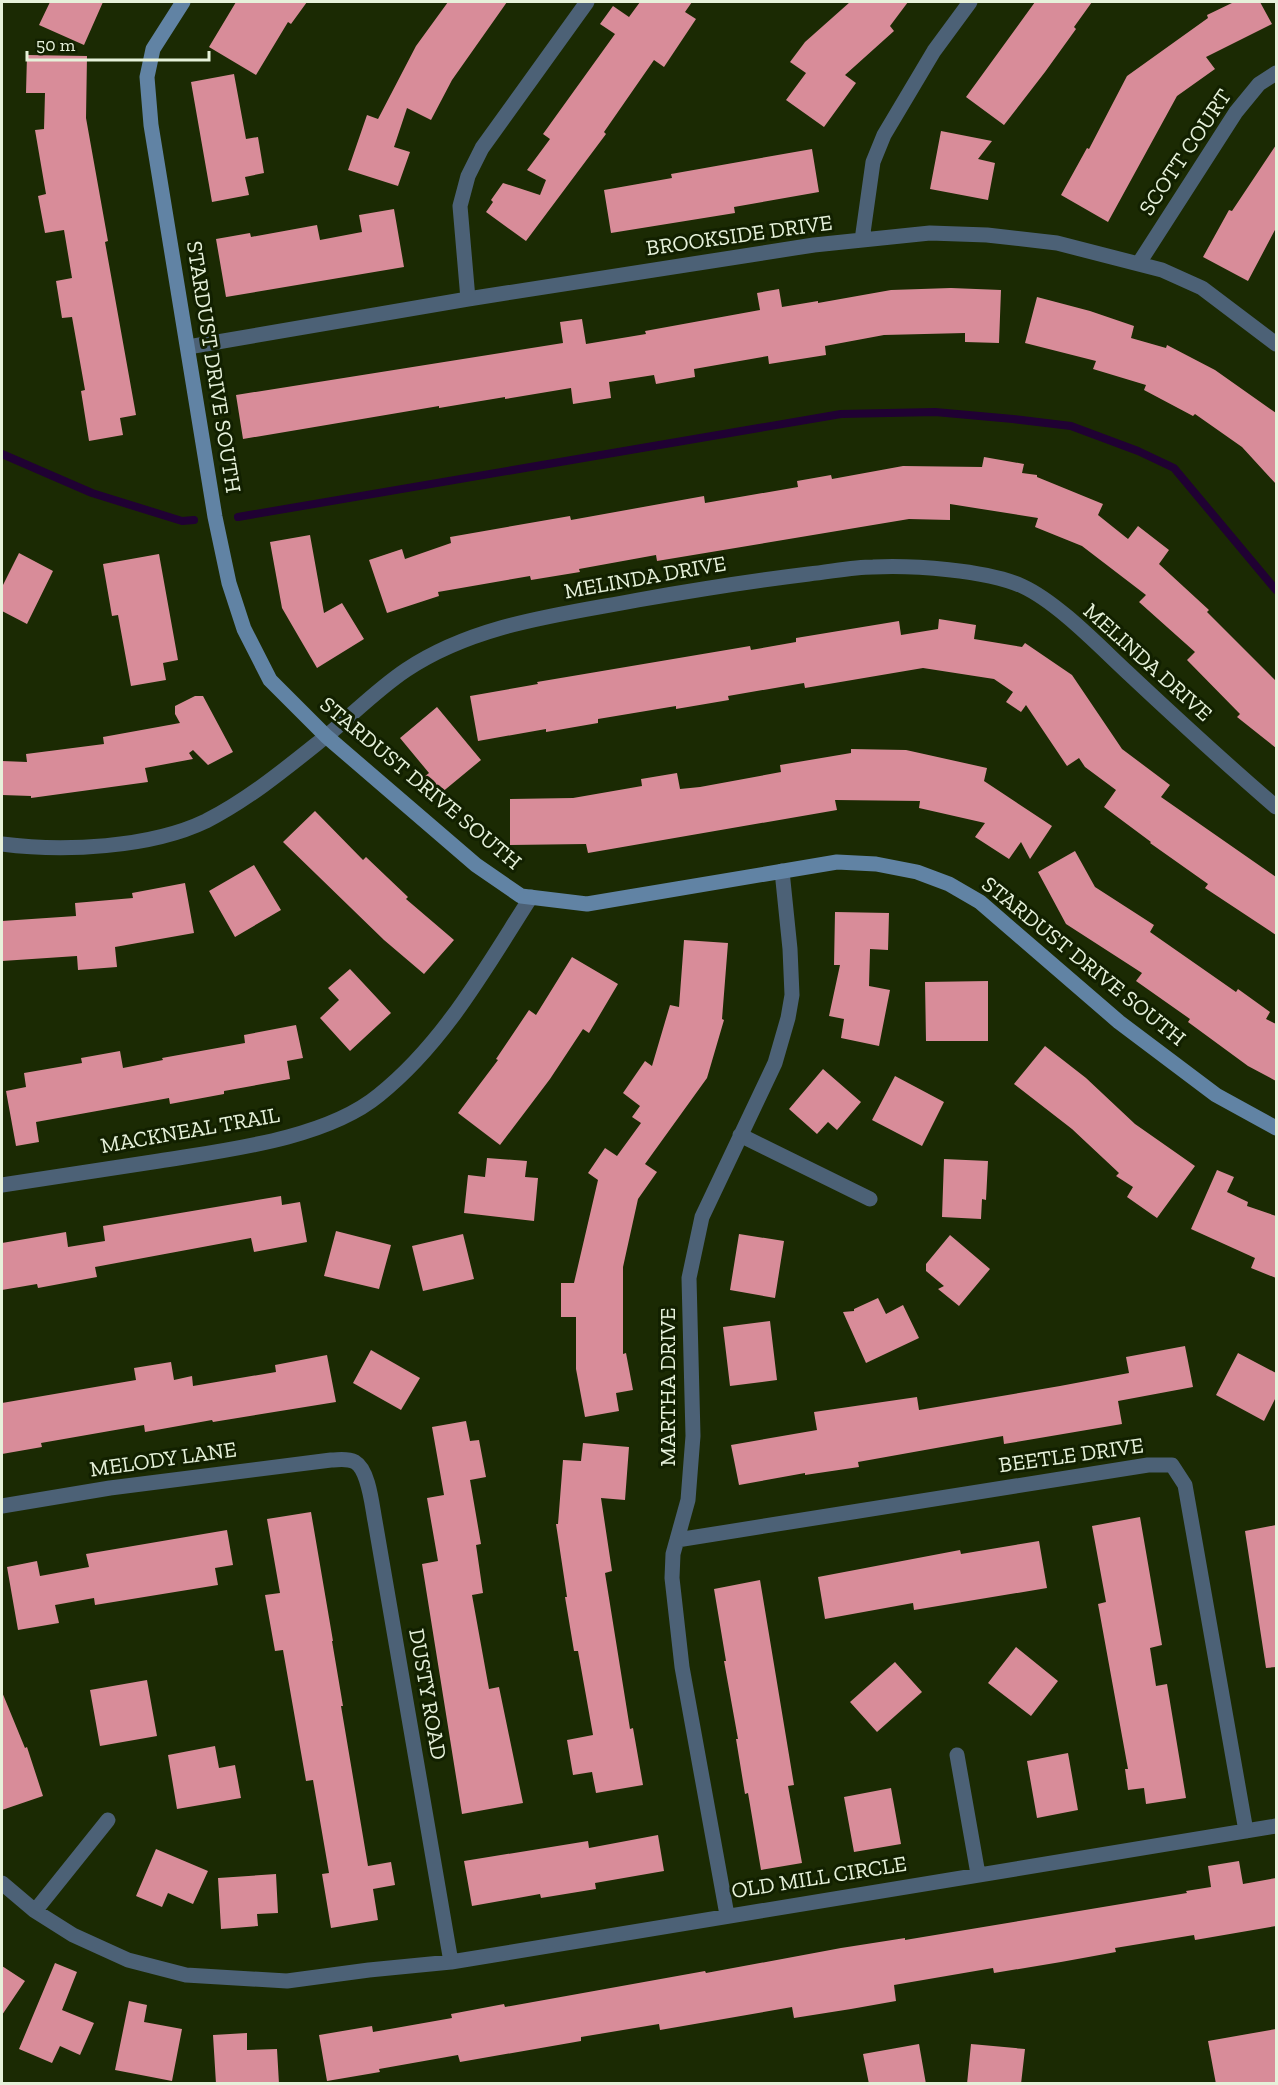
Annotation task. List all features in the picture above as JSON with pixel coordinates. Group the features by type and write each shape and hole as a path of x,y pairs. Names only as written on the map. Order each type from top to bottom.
{"street":[{"name":"STARDUST DRIVE SOUTH","path":"183,2 153,49 147,77 151,125 215,517 229,583 244,629 270,680 326,736 476,865 521,896 587,904 837,862 876,864 917,872 949,884 980,902 1119,1022 1216,1095 1276,1128"},
{"path":"468,299 460,206 468,176 482,148 587,2"},
{"path":"862,240 873,162 884,135 934,51 970,2"},
{"name":"SCOTT COURT","path":"1139,263 1236,112 1258,84 1276,73"},
{"name":"BROOKSIDE DRIVE","path":"188,347 468,299 814,245 930,233 987,235 1057,243 1162,270 1202,288 1276,344"},
{"name":"MELINDA DRIVE","path":"2,844 67,849 168,836 207,820 264,785 404,672 437,652 488,632 527,621 716,586 873,566 944,570 987,576 1020,585 1046,600 1276,807"},
{"name":"MARTHA DRIVE","path":"727,1915 682,1667 672,1578 673,1554 688,1500 693,1436 689,1278 702,1217 775,1063 792,995 782,871"},
{"name":"MACKNEAL TRAIL","path":"2,1185 247,1147 319,1127 356,1111 379,1095 422,1056 458,1010 531,897"},
{"path":"740,1135 870,1199"},
{"name":"MELODY LANE","path":"2,1506 110,1488 331,1460"},
{"name":"DUSTY ROAD","path":"331,1460 348,1460 357,1463 365,1473 451,1962"},
{"name":"BEETLE DRIVE","path":"677,1540 1148,1465 1172,1465 1185,1485 1246,1831"},
{"path":"957,1755 978,1874"},
{"path":"35,1911 108,1820"},
{"name":"OLD MILL CIRCLE","path":"2,1883 35,1911 73,1935 137,1963 186,1975 287,1981 451,1962 1276,1826"}],"building":[{"path":"50,2 103,2 84,45 39,25"},
{"path":"236,2 307,2 291,24 288,22 256,75 209,47"},
{"path":"448,2 507,2 452,80 431,120 407,108 394,147 410,152 398,186 348,170 367,115 378,119 416,46"},
{"path":"640,2 692,2 685,12 696,19 664,67 654,60 604,132 606,134 526,241 486,212 493,202 491,200 503,183 540,195 546,180 527,170 550,139 543,134 615,34 600,24 613,6 629,17"},
{"path":"850,2 908,2 890,26 894,31 845,75 856,83 824,127 786,100 806,73 790,62 805,42"},
{"path":"1035,2 1092,2 1074,27 1076,29 1004,125 966,97"},
{"path":"1234,2 1260,2 1272,24 1206,57 1215,69 1177,96 1108,222 1061,195 1087,148 1089,149 1127,76 1208,18 1207,15"},
{"path":"27,55 87,56 86,118 108,241 105,242 136,415 120,418 123,435 89,441 81,391 85,390 72,317 62,318 56,281 72,278 64,230 45,233 38,196 46,194 35,130 44,129 45,93 26,93"},
{"path":"234,74 246,139 258,137 264,173 245,177 249,195 212,202 191,82"},
{"path":"941,131 992,141 978,159 995,163 988,200 930,189"},
{"path":"1276,145 1276,228 1248,281 1203,257 1229,210 1232,211"},
{"path":"812,149 819,192 734,207 735,213 611,233 604,190 672,178 671,174"},
{"path":"394,209 404,267 226,297 216,239 250,233 251,237 317,225 320,240 362,232 359,215"},
{"path":"951,288 1001,290 999,343 965,342 965,333 884,335 825,346 826,355 769,364 768,356 694,369 695,377 656,384 654,375 609,382 611,398 573,404 571,388 439,408 439,406 243,439 236,395 563,343 560,322 582,319 586,344 760,310 757,293 779,289 782,307 891,290"},
{"path":"1037,297 1134,326 1131,338 1166,348 1167,345 1215,370 1276,413 1276,484 1242,447 1195,414 1193,416 1144,390 1146,385 1093,369 1096,361 1025,343"},
{"path":"984,457 1024,464 1022,473 1037,475 1037,477 1103,504 1098,515 1128,539 1138,526 1169,550 1159,564 1209,610 1207,612 1276,681 1276,748 1237,717 1240,714 1187,660 1195,652 1139,602 1146,595 1082,546 1035,527 1038,518 950,504 950,520 909,519 657,561 656,555 579,569 580,572 531,580 530,576 438,592 439,596 387,613 369,560 402,549 405,559 451,543 450,537 570,516 571,520 704,496 705,503 798,487 797,481 831,475 832,479 903,466 982,467"},
{"path":"310,535 324,613 342,603 364,639 317,668 282,608 270,542"},
{"path":"19,553 53,571 27,624 2,611 2,587"},
{"path":"159,554 178,660 163,663 166,680 131,686 118,615 112,616 103,564"},
{"path":"939,619 976,625 974,639 1022,647 1025,643 1072,675 1122,749 1170,785 1161,797 1276,877 1276,935 1205,888 1208,884 1104,807 1116,790 1085,767 1079,758 1067,766 1026,705 1021,712 1006,702 1013,692 994,679 923,668 805,688 804,683 728,696 729,700 676,709 676,706 598,719 598,723 478,741 470,696 538,684 537,682 750,646 751,650 796,642 796,638 899,621 901,635 938,629"},
{"path":"195,696 203,696 233,752 208,765 193,750 189,753 193,759 145,768 148,782 31,798 31,796 2,795 2,761 27,762 26,754 104,744 103,737 180,723 175,714 175,706"},
{"path":"437,707 481,760 429,803 414,785 429,773 400,738"},
{"path":"851,749 906,750 987,768 984,781 1052,826 1030,859 1021,842 1009,859 975,837 985,823 919,808 920,801 835,800 837,810 588,853 586,844 510,845 510,799 573,798 642,786 641,779 677,773 680,789 700,787 781,772 780,765 851,753"},
{"path":"315,811 363,860 366,857 408,897 406,899 454,940 424,974 384,940 283,842"},
{"path":"1075,851 1095,887 1154,925 1150,932 1236,992 1238,989 1270,1012 1266,1019 1276,1024 1276,1081 1248,1066 1188,1022 1190,1019 1136,981 1142,973 1066,924 1038,872"},
{"path":"254,865 281,910 235,937 209,891"},
{"path":"185,883 194,933 115,947 117,967 78,970 77,956 2,961 2,921 76,916 75,903 133,898 132,893"},
{"path":"835,912 889,913 888,950 870,949 869,986 890,990 879,1046 841,1038 844,1019 829,1016 840,965 834,965"},
{"path":"684,940 728,943 722,1019 724,1020 707,1078 645,1164 657,1172 638,1199 623,1267 623,1354 626,1353 633,1390 616,1393 619,1411 585,1417 576,1369 576,1317 561,1317 561,1283 574,1283 598,1180 588,1173 605,1148 617,1156 641,1123 632,1117 640,1106 623,1093 645,1061 652,1066 670,1005 679,1007"},
{"path":"572,957 618,984 589,1033 583,1029 550,1079 500,1145 458,1113 498,1060 496,1059 529,1010 536,1015"},
{"path":"350,969 391,1013 350,1051 320,1018 339,1000 328,988"},
{"path":"988,981 988,1041 926,1041 925,982"},
{"path":"296,1025 303,1058 287,1061 290,1079 170,1104 169,1098 36,1122 39,1142 16,1146 6,1091 26,1087 24,1073 82,1063 81,1058 120,1051 123,1068 163,1060 162,1058 245,1043 244,1035"},
{"path":"1045,1046 1086,1078 1135,1124 1195,1166 1157,1218 1127,1197 1133,1187 1116,1176 1119,1173 1072,1129 1014,1084"},
{"path":"823,1069 861,1102 837,1130 828,1122 817,1134 789,1109"},
{"path":"895,1076 944,1102 922,1146 872,1120"},
{"path":"487,1158 527,1161 525,1177 538,1178 534,1221 464,1213 468,1175 485,1177"},
{"path":"944,1159 988,1161 986,1200 982,1199 981,1219 942,1217"},
{"path":"1217,1170 1234,1177 1227,1192 1248,1202 1247,1206 1276,1216 1276,1278 1251,1268 1255,1258 1191,1229"},
{"path":"281,1196 282,1205 300,1202 307,1242 254,1252 251,1238 95,1267 97,1277 38,1288 37,1284 2,1290 2,1243 66,1232 68,1247 105,1241 103,1226"},
{"path":"336,1231 391,1245 379,1289 324,1276"},
{"path":"463,1234 474,1279 423,1291 412,1246"},
{"path":"739,1234 784,1241 775,1298 730,1290"},
{"path":"950,1235 990,1269 959,1306 938,1289 944,1286 926,1271 926,1264"},
{"path":"878,1298 886,1314 903,1305 919,1338 866,1363 843,1312 854,1311"},
{"path":"770,1321 777,1380 730,1386 723,1327"},
{"path":"1185,1346 1193,1387 1118,1401 1122,1424 1004,1444 1003,1436 858,1462 859,1467 805,1475 805,1473 739,1485 731,1445 817,1430 814,1412 917,1397 919,1410 1060,1386 1129,1373 1126,1357"},
{"path":"371,1350 420,1378 401,1410 353,1383"},
{"path":"1238,1353 1276,1373 1276,1397 1264,1421 1216,1395"},
{"path":"327,1355 336,1402 145,1432 144,1425 41,1443 42,1447 2,1454 2,1403 136,1380 134,1368 171,1362 174,1380 192,1376 193,1386 276,1372 275,1365"},
{"path":"466,1421 470,1441 479,1440 486,1477 470,1480 481,1544 476,1545 483,1593 472,1595 489,1689 499,1687 523,1803 462,1814 422,1564 438,1561 427,1498 444,1495 432,1427"},
{"path":"583,1443 629,1447 625,1500 601,1498 612,1571 605,1573 630,1729 633,1728 643,1785 596,1793 592,1772 573,1775 567,1740 593,1735 578,1651 574,1651 556,1524 558,1524 563,1460 581,1461"},
{"path":"311,1512 368,1866 391,1862 395,1885 373,1889 378,1920 331,1928 322,1874 329,1873 313,1780 306,1781 283,1650 275,1651 265,1595 280,1593 267,1519"},
{"path":"1140,1517 1162,1645 1150,1648 1156,1686 1167,1684 1186,1798 1146,1804 1144,1788 1128,1790 1125,1769 1128,1769 1098,1604 1106,1602 1092,1526"},
{"path":"1276,1525 1276,1667 1266,1668 1245,1531"},
{"path":"227,1530 233,1565 215,1568 218,1585 95,1605 94,1598 55,1605 59,1623 18,1630 7,1567 37,1561 40,1576 89,1567 86,1554"},
{"path":"1039,1541 1047,1588 914,1610 913,1603 825,1619 818,1577 960,1550 961,1554"},
{"path":"760,1580 794,1785 788,1786 802,1863 761,1870 748,1793 745,1794 714,1589"},
{"path":"1016,1647 1058,1681 1031,1716 988,1683"},
{"path":"895,1662 922,1692 877,1732 850,1702"},
{"path":"147,1680 157,1736 100,1746 90,1690"},
{"path":"2,1692 25,1748 27,1747 43,1796 2,1810"},
{"path":"215,1746 219,1768 235,1765 241,1798 177,1809 168,1755"},
{"path":"1068,1753 1078,1810 1037,1818 1027,1761"},
{"path":"891,1788 901,1844 854,1852 844,1797"},
{"path":"658,1835 664,1871 595,1883 596,1889 541,1898 540,1894 472,1906 464,1861 588,1841 589,1848"},
{"path":"156,1849 208,1871 193,1904 168,1893 162,1907 136,1896"},
{"path":"1239,1861 1243,1884 1276,1878 1276,1926 1195,1940 1194,1935 1115,1948 1116,1952 1061,1962 994,1973 993,1968 894,1985 896,2001 851,2009 794,2018 792,2007 660,2030 659,2024 581,2037 581,2041 460,2062 458,2055 327,2081 319,2035 372,2026 373,2032 452,2018 451,2014 504,2004 505,2007 841,1948 905,1938 905,1940 1187,1893 1186,1891 1211,1887 1208,1866"},
{"path":"276,1874 278,1913 257,1914 258,1926 221,1929 218,1878"},
{"path":"55,1963 77,1972 62,2010 94,2023 80,2055 60,2046 52,2063 19,2049"},
{"path":"2,1966 25,1981 2,2015"},
{"path":"129,2001 147,2005 144,2022 182,2029 172,2081 115,2070"},
{"path":"1276,2029 1276,2084 1216,2084 1208,2041"},
{"path":"247,2033 247,2050 277,2049 279,2084 216,2084 213,2035"},
{"path":"919,2044 926,2084 869,2084 863,2054"},
{"path":"971,2044 1025,2049 1021,2084 967,2084"}],"waterway":[{"path":"238,517 841,414 935,412 1071,426 1138,451 1174,468 1276,590"},
{"path":"2,454 92,493 182,521 194,520"}]}
